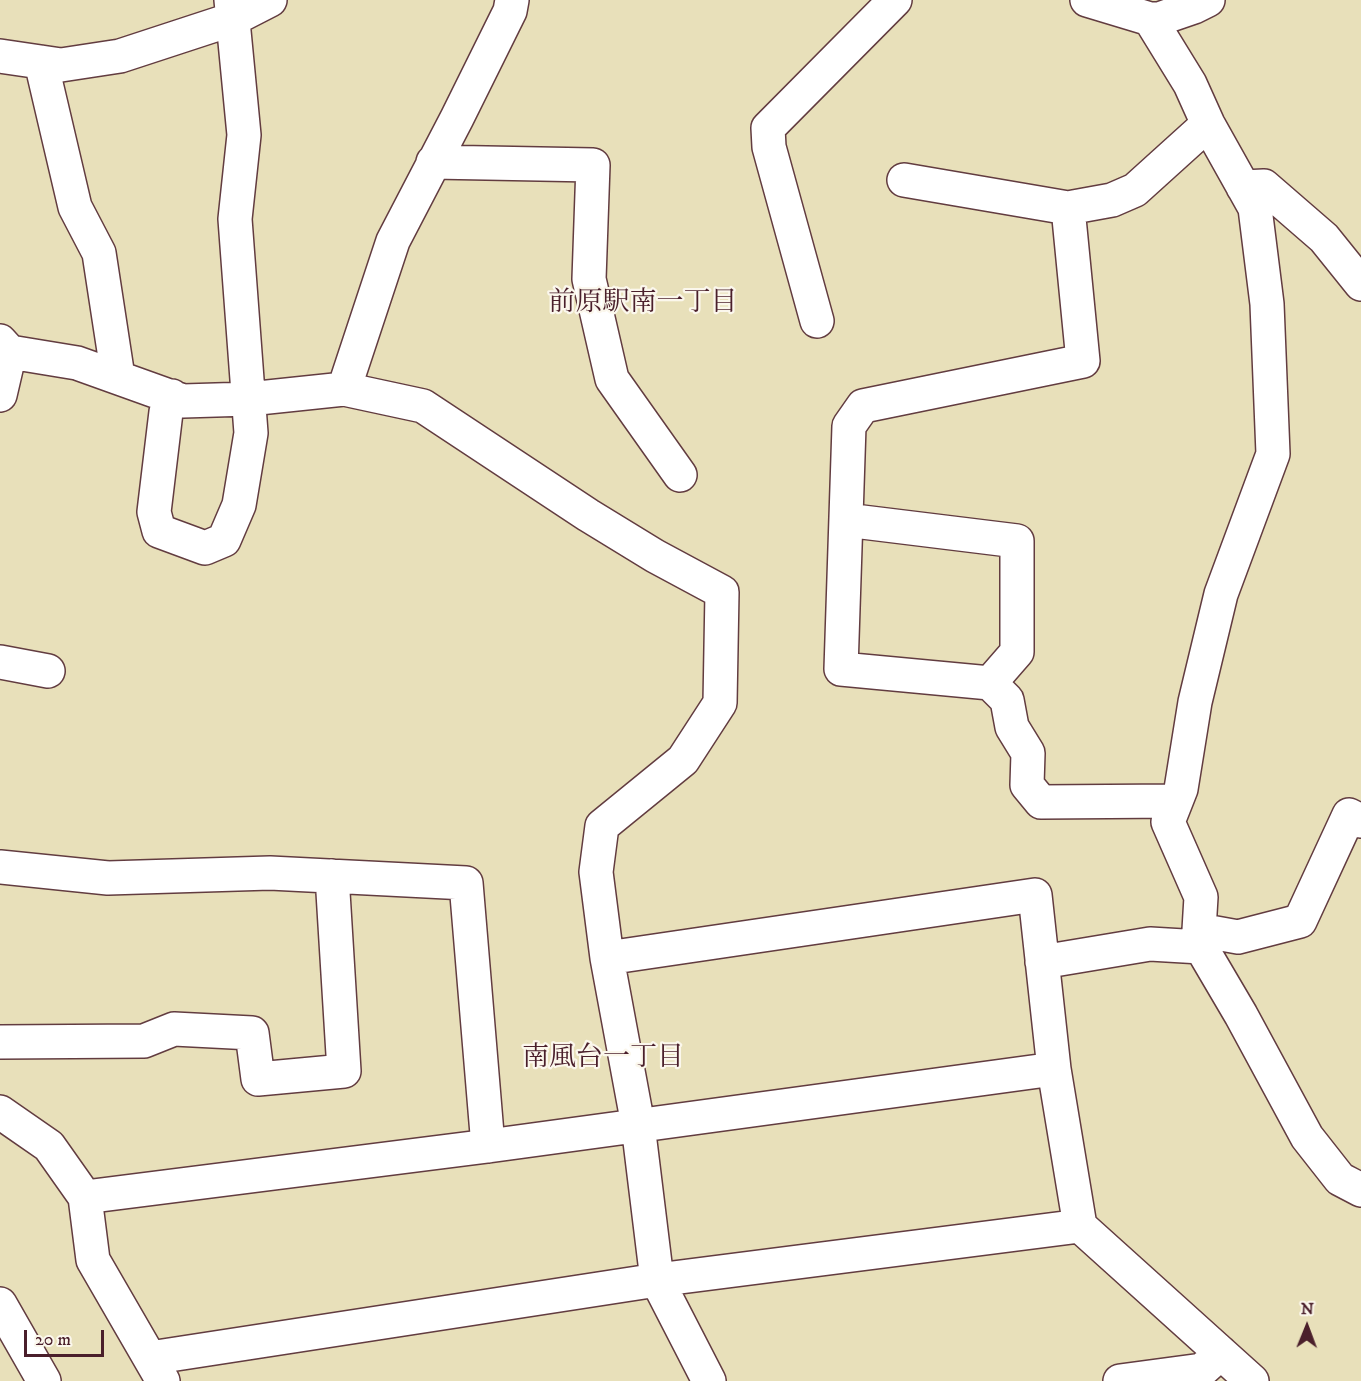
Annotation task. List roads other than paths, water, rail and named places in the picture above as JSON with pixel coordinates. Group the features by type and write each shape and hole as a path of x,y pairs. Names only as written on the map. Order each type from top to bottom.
{"street":[{"path":"0,56 61,65 120,56 232,9 270,0"},
{"path":"344,389 393,241 510,11 512,0"},
{"path":"817,321 769,147 768,128 895,0"},
{"path":"1087,0 1150,19 1159,19 1208,0"},
{"path":"172,396 166,412 154,512 159,531 206,548 224,540 239,505 251,433 235,219 244,135 232,9"},
{"path":"1150,19 1190,84 1208,124 1255,208 1267,304 1273,454 1221,594 1196,702 1181,789 1168,822 1201,897 1200,938 1307,1137 1340,1179 1361,1190"},
{"path":"41,62 75,207 99,253 118,377"},
{"path":"904,180 1068,208 1112,200 1135,190 1208,124"},
{"path":"434,162 593,165 589,279 612,379 680,475"},
{"path":"1243,187 1264,186 1324,238 1361,284"},
{"path":"1068,208 1083,361 863,406 849,426 841,669 990,683 1007,700 1012,727 1028,753 1027,785 1041,802 1176,801"},
{"path":"0,395 5,346 77,363 183,400 249,399 344,389 423,406 588,515 655,556 722,592 720,703 683,760 602,826 596,872 607,958 638,1125 657,1280 708,1381"},
{"path":"846,520 1017,541 1017,652 990,683"},
{"path":"0,662 48,671"},
{"path":"1042,962 1150,944 1200,938 1238,937 1300,921 1349,815 1361,820"},
{"path":"0,867 108,878 270,873 466,883 488,1146"},
{"path":"0,1042 144,1041 174,1029 252,1033 258,1079 344,1071 332,876"},
{"path":"607,958 1035,895 1054,1069 1080,1227 1252,1381"},
{"path":"85,1197 488,1146 1054,1069"},
{"path":"0,1112 49,1146 85,1197 93,1260 157,1369 657,1280 1080,1227"},
{"path":"0,1304 44,1381"},
{"path":"1120,1381 1202,1370 1221,1353"}],"district":[{"name":"前原駅南一丁目","path":"643,304"},
{"name":"南風台一丁目","path":"603,1059"}]}
